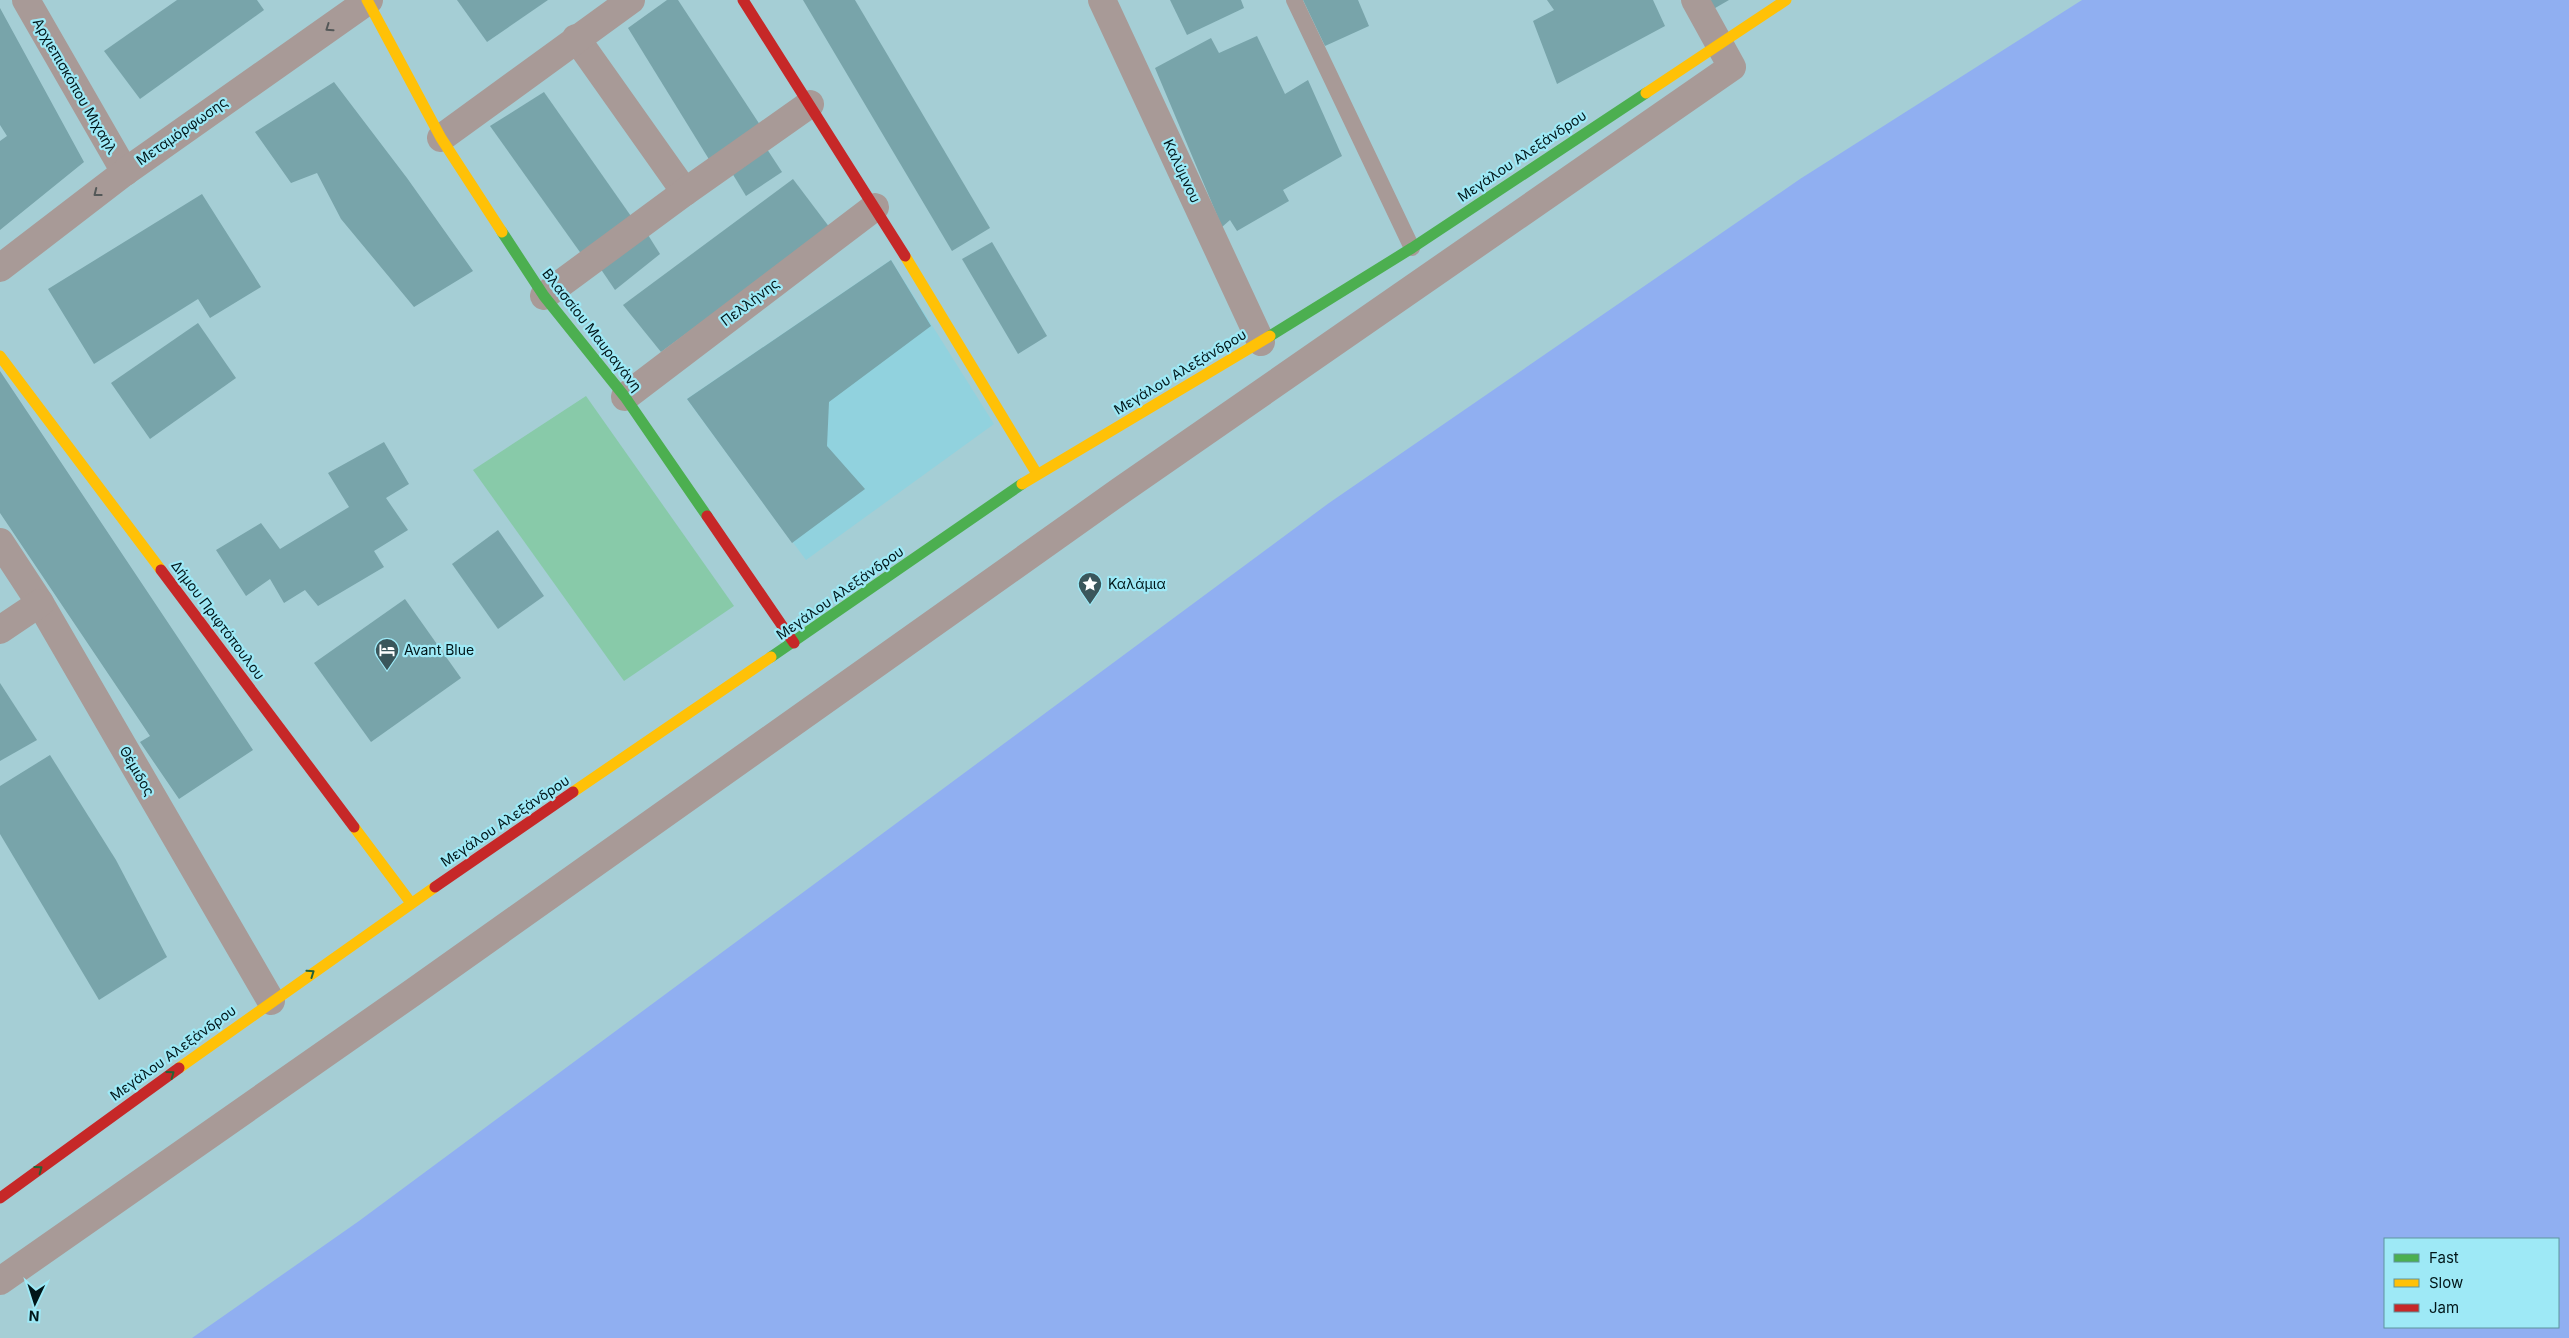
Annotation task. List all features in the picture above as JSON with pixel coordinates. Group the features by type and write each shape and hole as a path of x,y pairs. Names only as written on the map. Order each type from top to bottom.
{"street":[{"name":"Αρχιεπισκόπου Μιχαήλ","path":"26,0 125,172"},
{"name":"Μεταμόρφωσης","path":"0,268 125,172 368,0"},
{"name":"Βλασσίου Μαυραγάνη","path":"368,0 441,138 544,296 625,397 794,643"},
{"path":"441,138 576,38 631,0"},
{"path":"743,0 875,207 1037,474"},
{"name":"Καλύμνου","path":"1102,0 1261,342"},
{"path":"0,1281 420,988 1120,491 1732,67 1695,0"},
{"name":"Μεγάλου Αλεξάνδρου","path":"0,1198 271,1001 411,903 794,643 1037,474 1261,342 1412,248 1786,0"},
{"path":"576,38 685,192"},
{"path":"544,296 685,192 810,104"},
{"name":"Πελλήνης","path":"625,397 875,207"},
{"name":"Δήμου Πριφτόπουλου","path":"0,356 411,903"},
{"name":"Θέμιδος","path":"0,542 40,604 271,1001"},
{"path":"0,630 40,604"}],"lane":[{"path":"1294,0 1412,248"}],"shaded area":[{"path":"891,260 994,424 806,560 687,399"}],"green space":[{"path":"586,396 734,606 624,681 473,470"}],"water":[{"path":"2082,0 2569,0 2569,1338 192,1338 359,1221 1329,503 1800,179"}],"building":[{"path":"177,0 257,0 264,10 140,99 104,51"},
{"path":"457,0 548,0 487,42"},
{"path":"667,0 678,0 762,128 710,161 628,28"},
{"path":"803,0 855,0 990,228 952,251"},
{"path":"1170,0 1241,0 1244,8 1187,35"},
{"path":"1303,0 1358,0 1369,26 1325,46"},
{"path":"1547,0 1653,0 1665,26 1557,84 1533,21 1554,10"},
{"path":"1704,0 1729,0 1710,11"},
{"path":"0,8 84,162 0,230 0,141 7,136 0,125"},
{"path":"1257,36 1285,94 1308,80 1342,156 1283,190 1289,201 1237,231 1230,220 1222,227 1155,68 1211,38 1219,53"},
{"path":"334,82 407,178 473,271 414,307 341,219 317,173 291,183 255,132"},
{"path":"544,92 633,219 582,255 490,126"},
{"path":"763,143 782,172 746,196 729,168"},
{"path":"793,179 830,228 661,352 623,305"},
{"path":"202,194 261,287 210,318 198,299 94,364 48,289"},
{"path":"643,227 660,254 615,290 596,262"},
{"path":"992,242 1047,336 1018,354 962,259"},
{"path":"891,260 931,326 829,402 827,446 865,489 792,543 687,399"},
{"path":"198,323 236,378 150,439 111,383"},
{"path":"0,371 253,750 179,799 140,742 150,736 0,513"},
{"path":"384,442 409,484 386,498 408,530 374,551 384,567 318,606 305,590 284,603 270,579 246,596 216,550 261,523 280,549 349,507 328,473"},
{"path":"498,530 544,596 498,629 452,564"},
{"name":"Avant Blue","path":"405,599 461,678 371,742 314,663"},
{"path":"0,683 37,740 0,761"},
{"path":"50,755 116,860 167,957 99,1000 0,834 0,786"}],"traffic: fast":[{"path":"1270,336 1412,248 1646,93"},
{"path":"502,232 544,296 625,397 707,516"},
{"path":"771,657 1022,484"}],"traffic: slow":[{"path":"367,0 441,138 502,232"},
{"path":"1646,93 1786,0"},
{"path":"905,256 1037,474"},
{"path":"1022,484 1270,336"},
{"path":"0,356 161,570"},
{"path":"573,792 771,657"},
{"path":"354,827 411,903"},
{"path":"179,1068 435,887"}],"traffic: jam":[{"path":"743,0 905,256"},
{"path":"707,516 794,643"},
{"path":"161,570 354,827"},
{"path":"435,887 573,792"},
{"path":"0,1198 179,1068"}],"place":[{"name":"Καλάμια","path":"1090,605"},
{"name":"Avant Blue","path":"387,671"}]}
